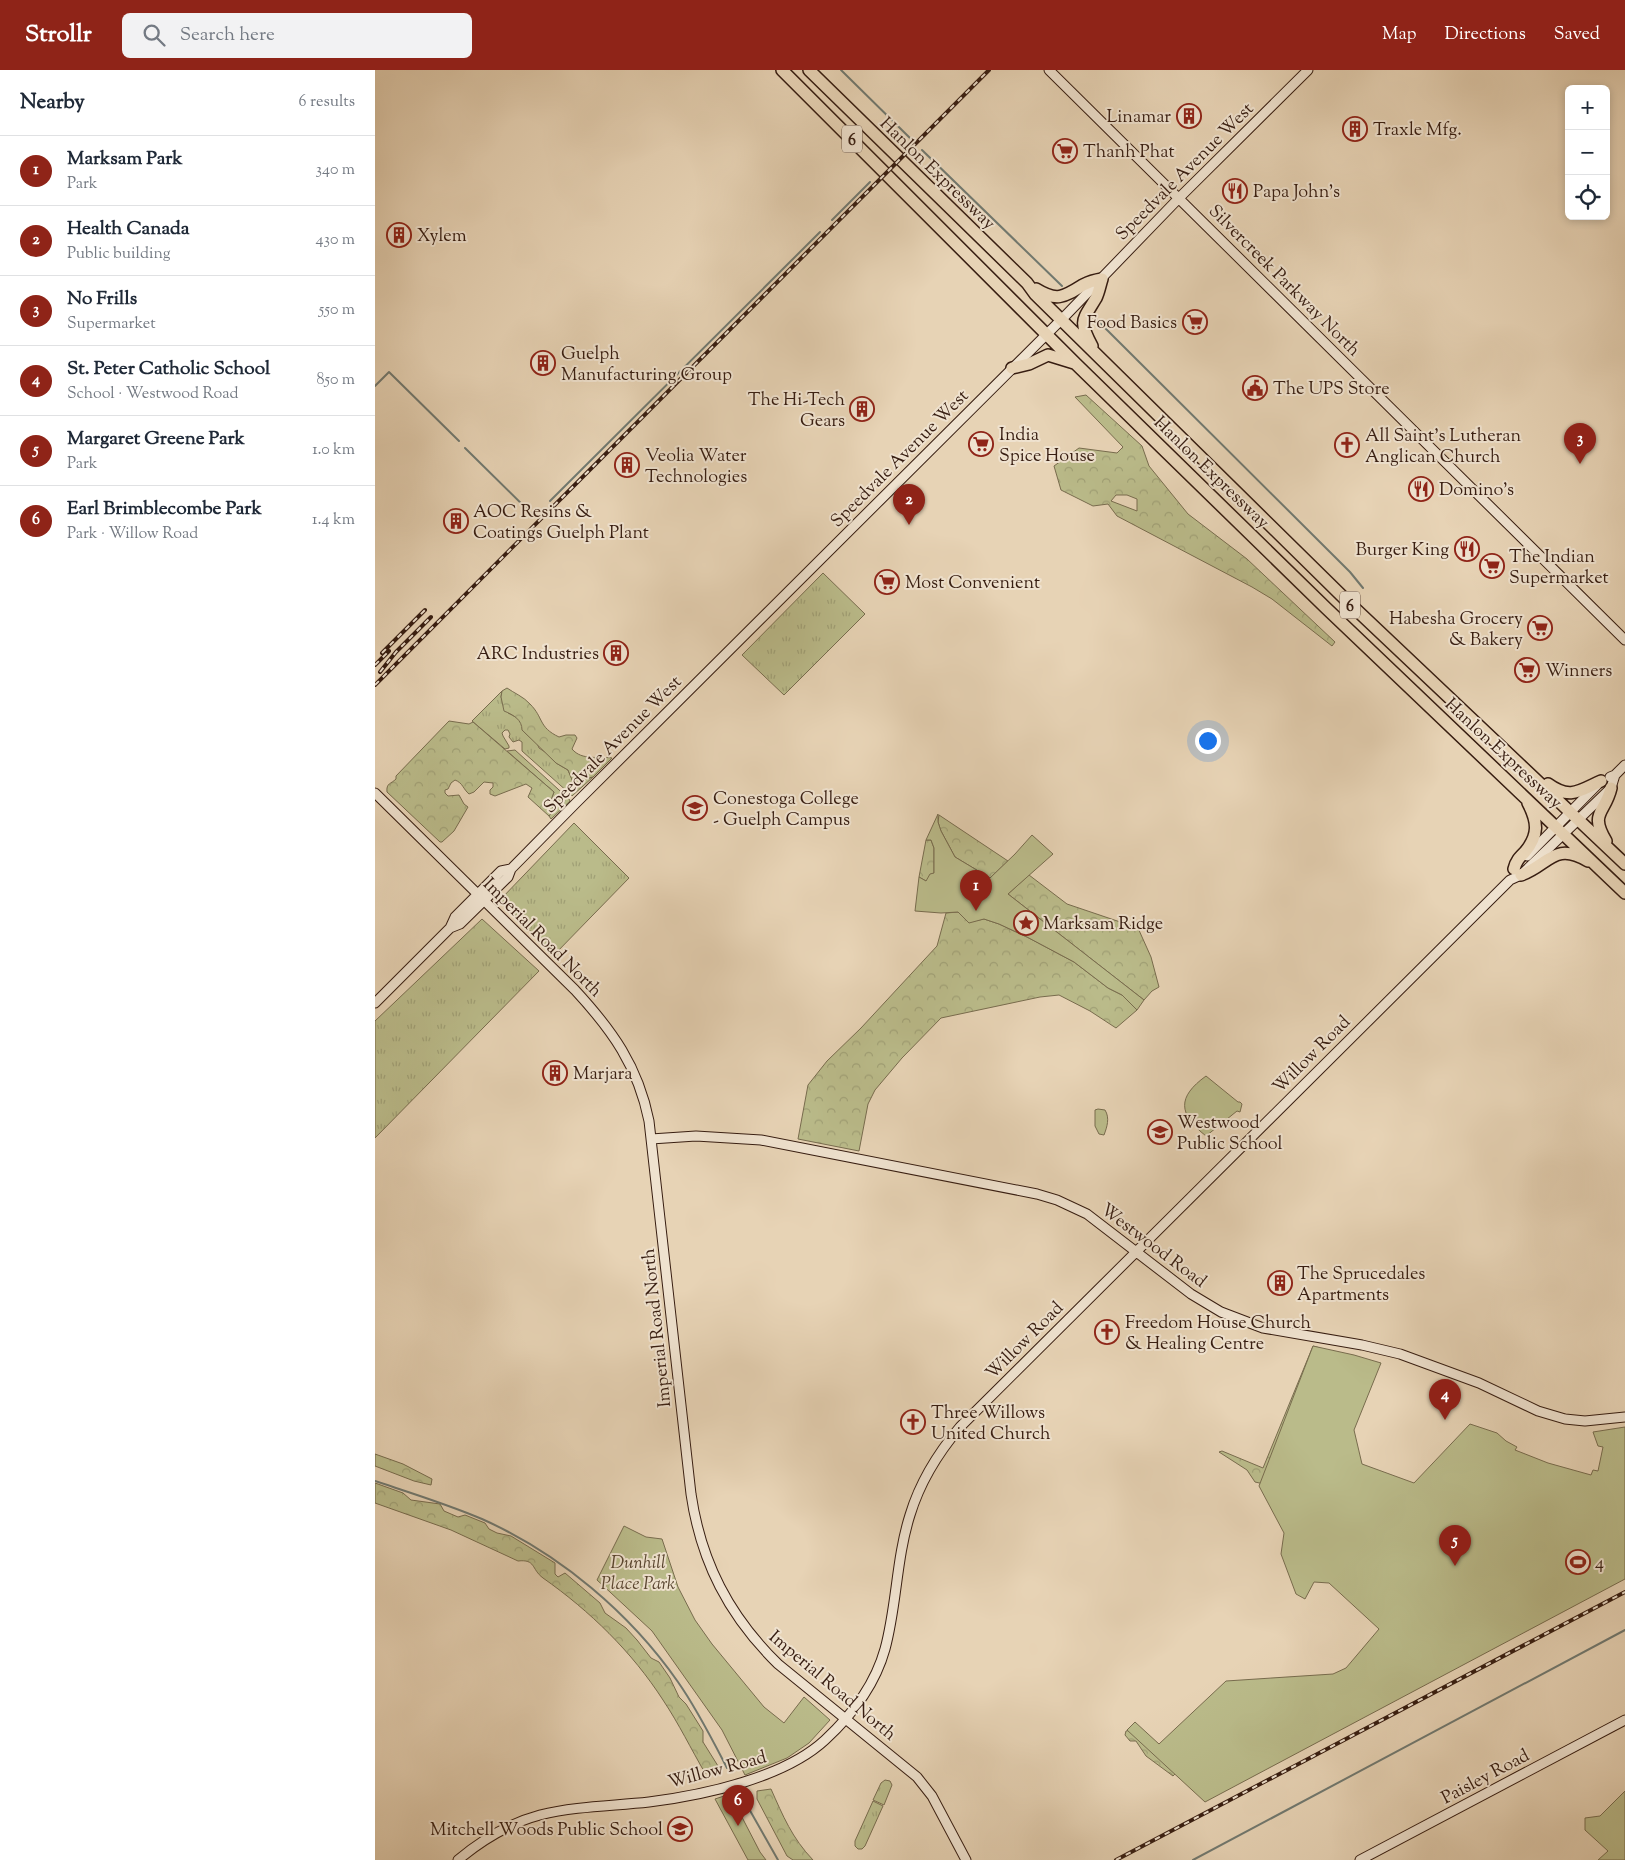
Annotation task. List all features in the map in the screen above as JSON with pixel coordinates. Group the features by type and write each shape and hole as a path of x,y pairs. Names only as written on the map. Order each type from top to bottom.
{"highway":[{"name":"Hanlon Expressway","path":"782,70 1076,364 1326,608 1625,893"},
{"name":"Hanlon Expressway","path":"809,70 1027,283 1035,294 1293,549 1625,864"},
{"path":"1027,283 1047,296 1064,297 1076,291 1084,284 1103,278"},
{"path":"1098,356 1086,333 1084,319 1086,312 1097,296 1103,278"},
{"path":"1012,368 1029,364 1048,355 1076,364"},
{"path":"1525,770 1536,774 1560,792 1571,794 1601,781"},
{"path":"1611,788 1598,818 1599,828 1613,851"},
{"path":"1524,795 1533,814 1536,826 1535,834 1526,850 1516,861 1515,875 1530,872 1551,856 1562,852 1579,856 1596,866"}],"street":[{"name":"Silvercreek Parkway North","path":"1049,70 1625,640"},
{"name":"Speedvale Avenue West","path":"375,1003 450,928 461,924 481,898 508,877 511,868 1103,278 1179,198 1308,70"},
{"name":"Willow Road","path":"458,1860 497,1833 539,1816 568,1809 674,1798 762,1776 784,1768 824,1742 846,1719 867,1690 885,1650 903,1541 910,1515 925,1477 946,1444 960,1427 1135,1251 1574,816 1601,781 1615,775 1625,765"},
{"name":"Willow Road","path":"1574,816 1611,788 1615,775"},
{"name":"Imperial Road North","path":"375,793 575,990 600,1016 614,1035 627,1059 643,1097 649,1121 691,1494 696,1526 714,1576 727,1601 758,1645 777,1664 917,1777 932,1796 966,1860"},
{"name":"Westwood Road","path":"651,1139 696,1136 761,1140 1037,1194 1057,1200 1087,1214 1209,1306 1249,1324 1343,1341 1400,1354 1479,1383 1538,1411 1565,1418 1593,1420 1625,1417"},
{"name":"Paisley Road","path":"1360,1860 1625,1720"}],"green space":[{"path":"1086,395 1142,446 1149,466 1188,514 1247,559 1335,642 1332,646 1272,599 1117,516 1108,504 1093,506 1061,490 1054,466 1079,448 1117,453 1123,447 1075,397","holes":["1116,495 1127,495 1137,499 1137,511 1111,501"]},
{"path":"823,573 865,614 784,695 742,655"},
{"path":"507,688 528,702 544,726 552,733 559,737 575,735 577,738 572,749 576,753 586,757 612,758 593,777 584,779 580,784 573,782 568,770 556,763 522,730 521,723 517,718 504,711 501,697 502,691"},
{"path":"502,691 501,697 508,713 518,718 525,733 537,743 539,748 556,763 568,770 573,782 593,777 572,796 522,751 522,742 519,740 513,742 509,737 508,730 502,733 509,746 509,748 505,749 472,721"},
{"path":"449,721 469,724 473,722 554,792 551,800 553,811 549,816 528,797 532,788 526,784 495,796 490,794 493,783 484,782 474,792 469,794 455,780 445,790 445,793 448,796 459,795 468,807 454,831 440,842 387,792 388,785 396,779 396,776"},
{"path":"515,750 569,799 570,801 551,819 549,816 553,811 551,800 554,792 507,751"},
{"path":"938,814 941,831 955,857 990,878 1032,835 1053,854 1008,894 1144,1000 1137,1010 1122,995 1108,988 1074,962 999,924 984,919 969,923 958,912 915,911 919,877 926,881 930,874 934,873 934,848 931,840 926,840"},
{"path":"939,815 1008,861 990,878 955,857 941,831 938,822"},
{"path":"574,823 629,878 554,955 500,900"},
{"path":"926,840 931,840 934,848 934,874 926,881 919,877"},
{"path":"1029,875 1067,904 1138,928 1151,957 1159,987 1152,991 1144,1000 1008,894"},
{"path":"958,912 969,922 984,919 999,924 1074,962 1108,988 1122,995 1137,1010 1116,1028 1090,1011 1059,995 1040,997 941,1018 902,1058 875,1090 868,1104 859,1151 798,1139 808,1085 827,1061 861,1028 937,946 946,913"},
{"path":"482,919 539,971 375,1138 375,1021"},
{"path":"1206,1076 1242,1104 1240,1112 1237,1111 1206,1136 1190,1120 1185,1106 1186,1098 1190,1091"},
{"path":"1095,1110 1105,1110 1108,1119 1104,1135 1099,1134 1095,1126"},
{"path":"1313,1346 1320,1348 1264,1484 1255,1482 1247,1470 1219,1452 1222,1451 1263,1468"},
{"path":"1313,1346 1381,1363 1354,1430 1362,1464 1414,1483 1470,1424 1497,1433 1517,1447 1515,1450 1548,1463 1591,1475 1593,1470 1598,1471 1603,1447 1598,1446 1593,1432 1625,1427 1625,1579 1205,1802 1127,1730 1135,1722 1159,1744 1226,1681 1333,1674 1346,1668 1379,1629 1329,1583 1314,1582 1305,1599 1296,1594 1281,1554 1284,1533 1259,1486"},
{"path":"375,1454 403,1464 432,1479 431,1485 414,1481 375,1466"},
{"path":"375,1483 403,1493 411,1500 440,1504 444,1511 458,1517 465,1515 485,1523 489,1529 511,1536 555,1563 555,1574 558,1577 565,1573 600,1603 605,1613 626,1628 651,1658 659,1662 670,1678 679,1697 686,1704 703,1731 703,1742 718,1766 712,1772 705,1773 669,1709 638,1665 593,1618 539,1575 531,1563 518,1561 451,1530 375,1503"},
{"name":"Dunhill Place Park","path":"624,1526 646,1537 662,1539 678,1587 695,1620 712,1644 764,1707 784,1723 804,1697 830,1720 809,1743 787,1758 745,1775 722,1730 652,1631 597,1580"},
{"path":"1136,1729 1176,1773 1173,1776 1146,1756 1136,1741 1130,1741 1125,1735 1126,1731"},
{"path":"885,1780 890,1781 892,1785 884,1805 873,1800 881,1783"},
{"path":"771,1789 794,1835 813,1860 793,1860 787,1856 757,1799 757,1791"},
{"path":"1625,1791 1625,1860 1598,1860 1608,1851 1585,1830 1585,1818 1600,1816"},
{"path":"730,1794 766,1860 748,1860 715,1799"},
{"path":"873,1801 883,1806 865,1846 862,1849 858,1849 855,1846 855,1841"}],"waterway":[{"path":"841,70 911,139"},
{"path":"922,150 1062,286"},
{"path":"832,220 870,182"},
{"path":"550,501 820,232"},
{"path":"1095,318 1350,572 1363,588"},
{"path":"375,386 389,372 459,441"},
{"path":"465,448 535,517 539,512"},
{"path":"375,1481 456,1508 511,1533 566,1568 591,1588 638,1632 678,1682 704,1724 727,1768"},
{"path":"1193,1860 1625,1630"},
{"path":"740,1793 778,1860"}],"railway":[{"path":"375,685 989,70"},
{"path":"382,653 425,610"},
{"path":"380,672 396,652 431,617"},
{"path":"375,665 389,651"},
{"path":"1116,1860 1625,1592"}],"place":[{"name":"Linamar","path":"1189,116"},
{"name":"Traxle Mfg.","path":"1355,129"},
{"name":"Thanh Phat","path":"1065,151"},
{"name":"Papa John's","path":"1235,191"},
{"name":"Xylem","path":"399,235"},
{"name":"Food Basics","path":"1195,322"},
{"name":"Guelph Manufacturing Group","path":"543,363"},
{"name":"The UPS Store","path":"1255,388"},
{"name":"The Hi-Tech Gears","path":"862,409"},
{"name":"India Spice House","path":"981,444"},
{"name":"All Saint's Lutheran Anglican Church","path":"1347,445"},
{"name":"No Frills","path":"1580,464"},
{"name":"Veolia Water Technologies","path":"627,465"},
{"name":"Domino's","path":"1421,489"},
{"name":"AOC Resins & Coatings Guelph Plant","path":"456,521"},
{"name":"Health Canada","path":"909,525"},
{"name":"Burger King","path":"1467,549"},
{"name":"The Indian Supermarket","path":"1492,566"},
{"name":"Most Convenient","path":"887,582"},
{"name":"Habesha Grocery & Bakery","path":"1540,628"},
{"name":"ARC Industries","path":"616,653"},
{"name":"Winners","path":"1527,670"},
{"name":"Conestoga College - Guelph Campus","path":"695,808"},
{"name":"Marksam Park","path":"976,911"},
{"name":"Marksam Ridge","path":"1026,923"},
{"name":"Marjara","path":"555,1073"},
{"name":"Westwood Public School","path":"1160,1132"},
{"name":"The Sprucedales Apartments","path":"1280,1283"},
{"name":"Freedom House Church & Healing Centre","path":"1107,1332"},
{"name":"St. Peter Catholic School","path":"1445,1420"},
{"name":"Three Willows United Church","path":"913,1422"},
{"name":"4","path":"1578,1562"},
{"name":"Margaret Greene Park","path":"1455,1566"},
{"name":"Earl Brimblecombe Park","path":"738,1826"},
{"name":"Mitchell Woods Public School","path":"680,1829"}]}
